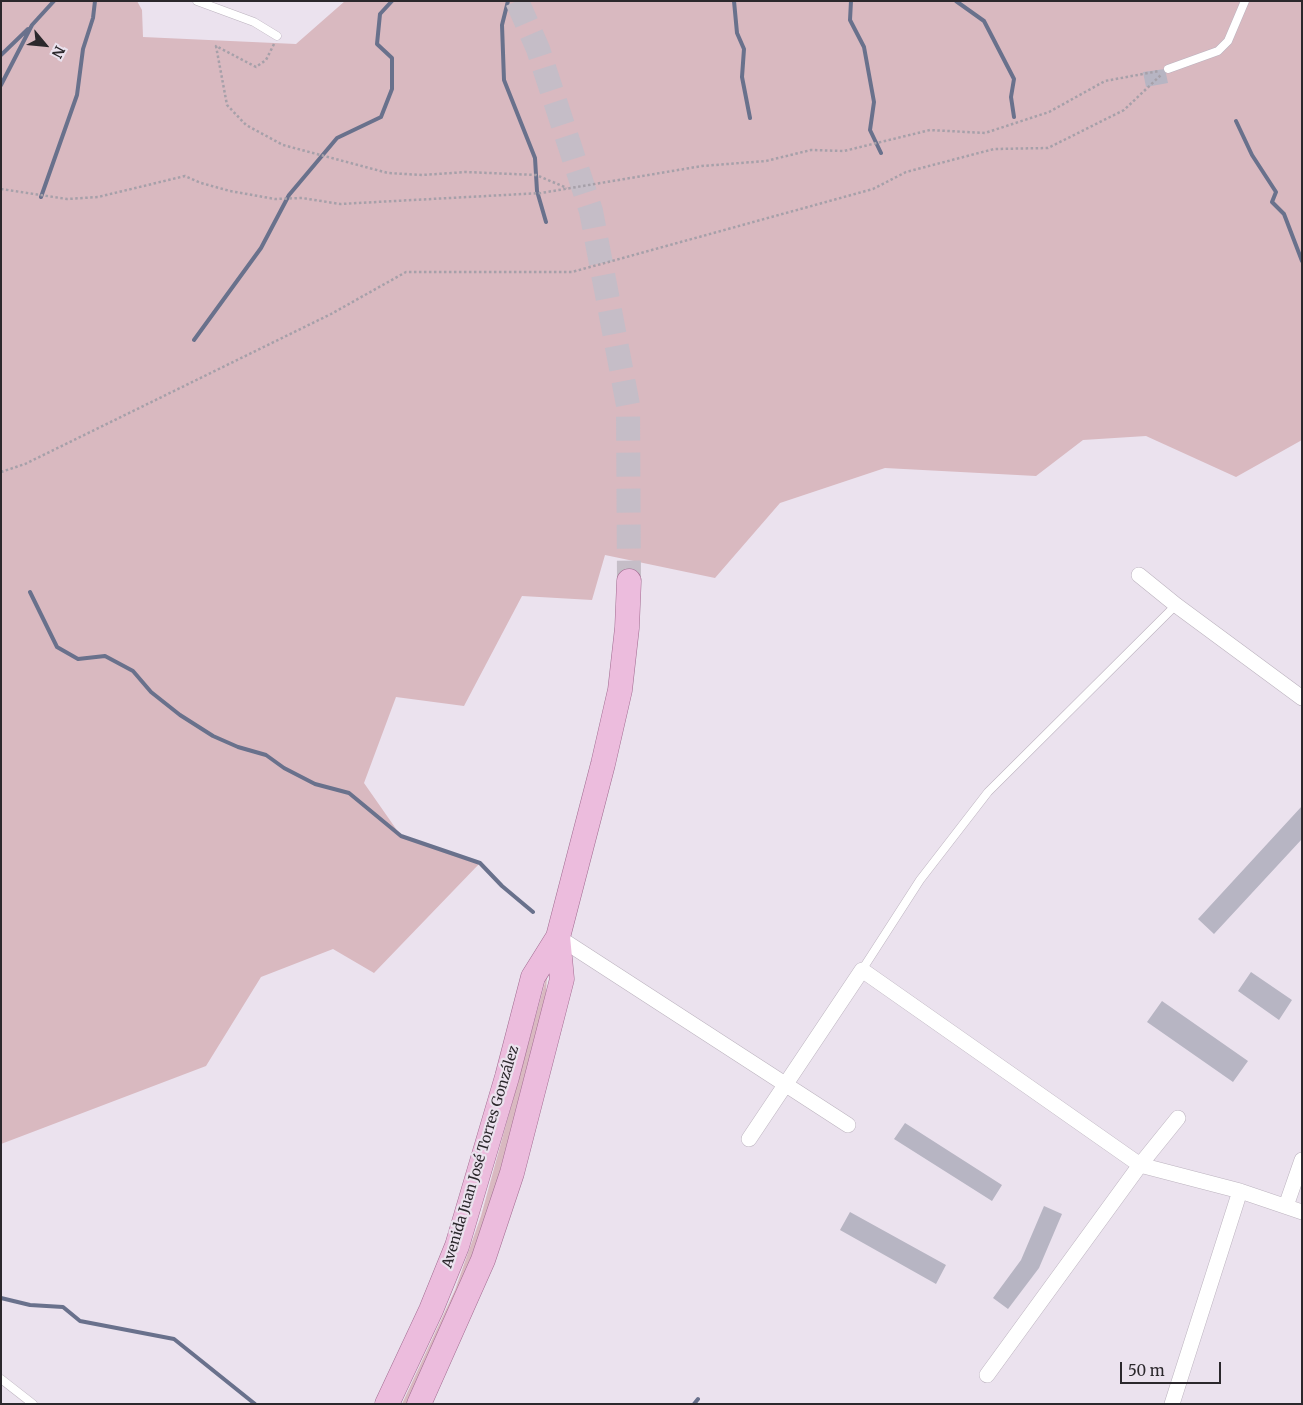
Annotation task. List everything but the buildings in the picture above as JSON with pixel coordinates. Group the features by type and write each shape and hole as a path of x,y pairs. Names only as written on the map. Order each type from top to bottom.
{"main road":[{"name":"Avenida Juan José Torres González","path":"387,1404 431,1310 457,1246 507,1077 533,977 558,937 604,764 620,690 630,581"},
{"name":"Avenida Juan José Torres González","path":"419,1404 483,1260 512,1173 562,979 558,937"}],"street":[{"path":"1139,575 1176,605 1302,698"},
{"path":"558,937 848,1125"},
{"path":"749,1139 862,970 1140,1165 1240,1191 1302,1212"},
{"path":"987,1375 1140,1165 1178,1118"},
{"path":"1286,1206 1302,1160"},
{"path":"1172,1404 1240,1191"}],"lane":[{"path":"197,1 254,22 278,36"},
{"path":"1168,69 1218,51 1228,41 1246,1"},
{"path":"862,970 920,880 988,792 1176,605"},
{"path":"1,1379 33,1404"}],"path":[{"path":"278,36 266,60 256,67 216,46 227,105 246,125 284,145 388,173 422,175 466,172 536,175 568,189"},
{"path":"1,189 67,199 98,197 185,176 223,189 275,199 302,198 340,204 538,193 702,166 766,161 811,150 844,152 930,130 986,133 1049,112 1105,81 1168,69"},
{"path":"1,472 24,464 331,314 406,272 572,272 873,189 906,172 994,150 1048,148 1124,110 1168,69"}],"shaded area":[{"path":"1,1 137,1 142,10 143,37 296,44 345,1 1302,1 1302,440 1236,477 1146,436 1083,440 1036,476 885,468 780,503 715,578 605,555 592,600 522,596 464,706 396,697 364,783 401,836 480,863 374,973 333,949 261,977 206,1066 1,1144"},
{"path":"547,975 544,1024 486,1235 414,1404 402,1404 455,1290 481,1216"}],"waterway":[{"path":"1,85 32,25 54,1"},
{"path":"41,197 77,95 83,49 93,18 95,1"},
{"path":"194,340 261,248 289,195 337,138 381,117 392,89 392,58 377,44 380,14 392,1"},
{"path":"508,1 502,25 504,80 535,158 537,191 546,222"},
{"path":"734,1 737,33 744,49 742,77 750,118"},
{"path":"851,1 850,20 864,47 874,102 870,130 881,153"},
{"path":"956,1 984,21 1014,79 1011,97 1014,117"},
{"path":"1,55 28,29"},
{"path":"1236,121 1252,155 1276,192 1272,202 1284,214 1302,261"},
{"path":"30,592 57,647 78,659 105,656 133,671 151,692 180,715 213,736 238,747 266,755 284,768 315,784 349,793 401,836 480,863 502,886 533,912"},
{"path":"1,1298 30,1305 63,1307 80,1321 174,1339 255,1404"},
{"path":"694,1404 698,1399"}],"tunnel":[{"path":"517,1 538,49 591,211 628,405 629,581"}]}
